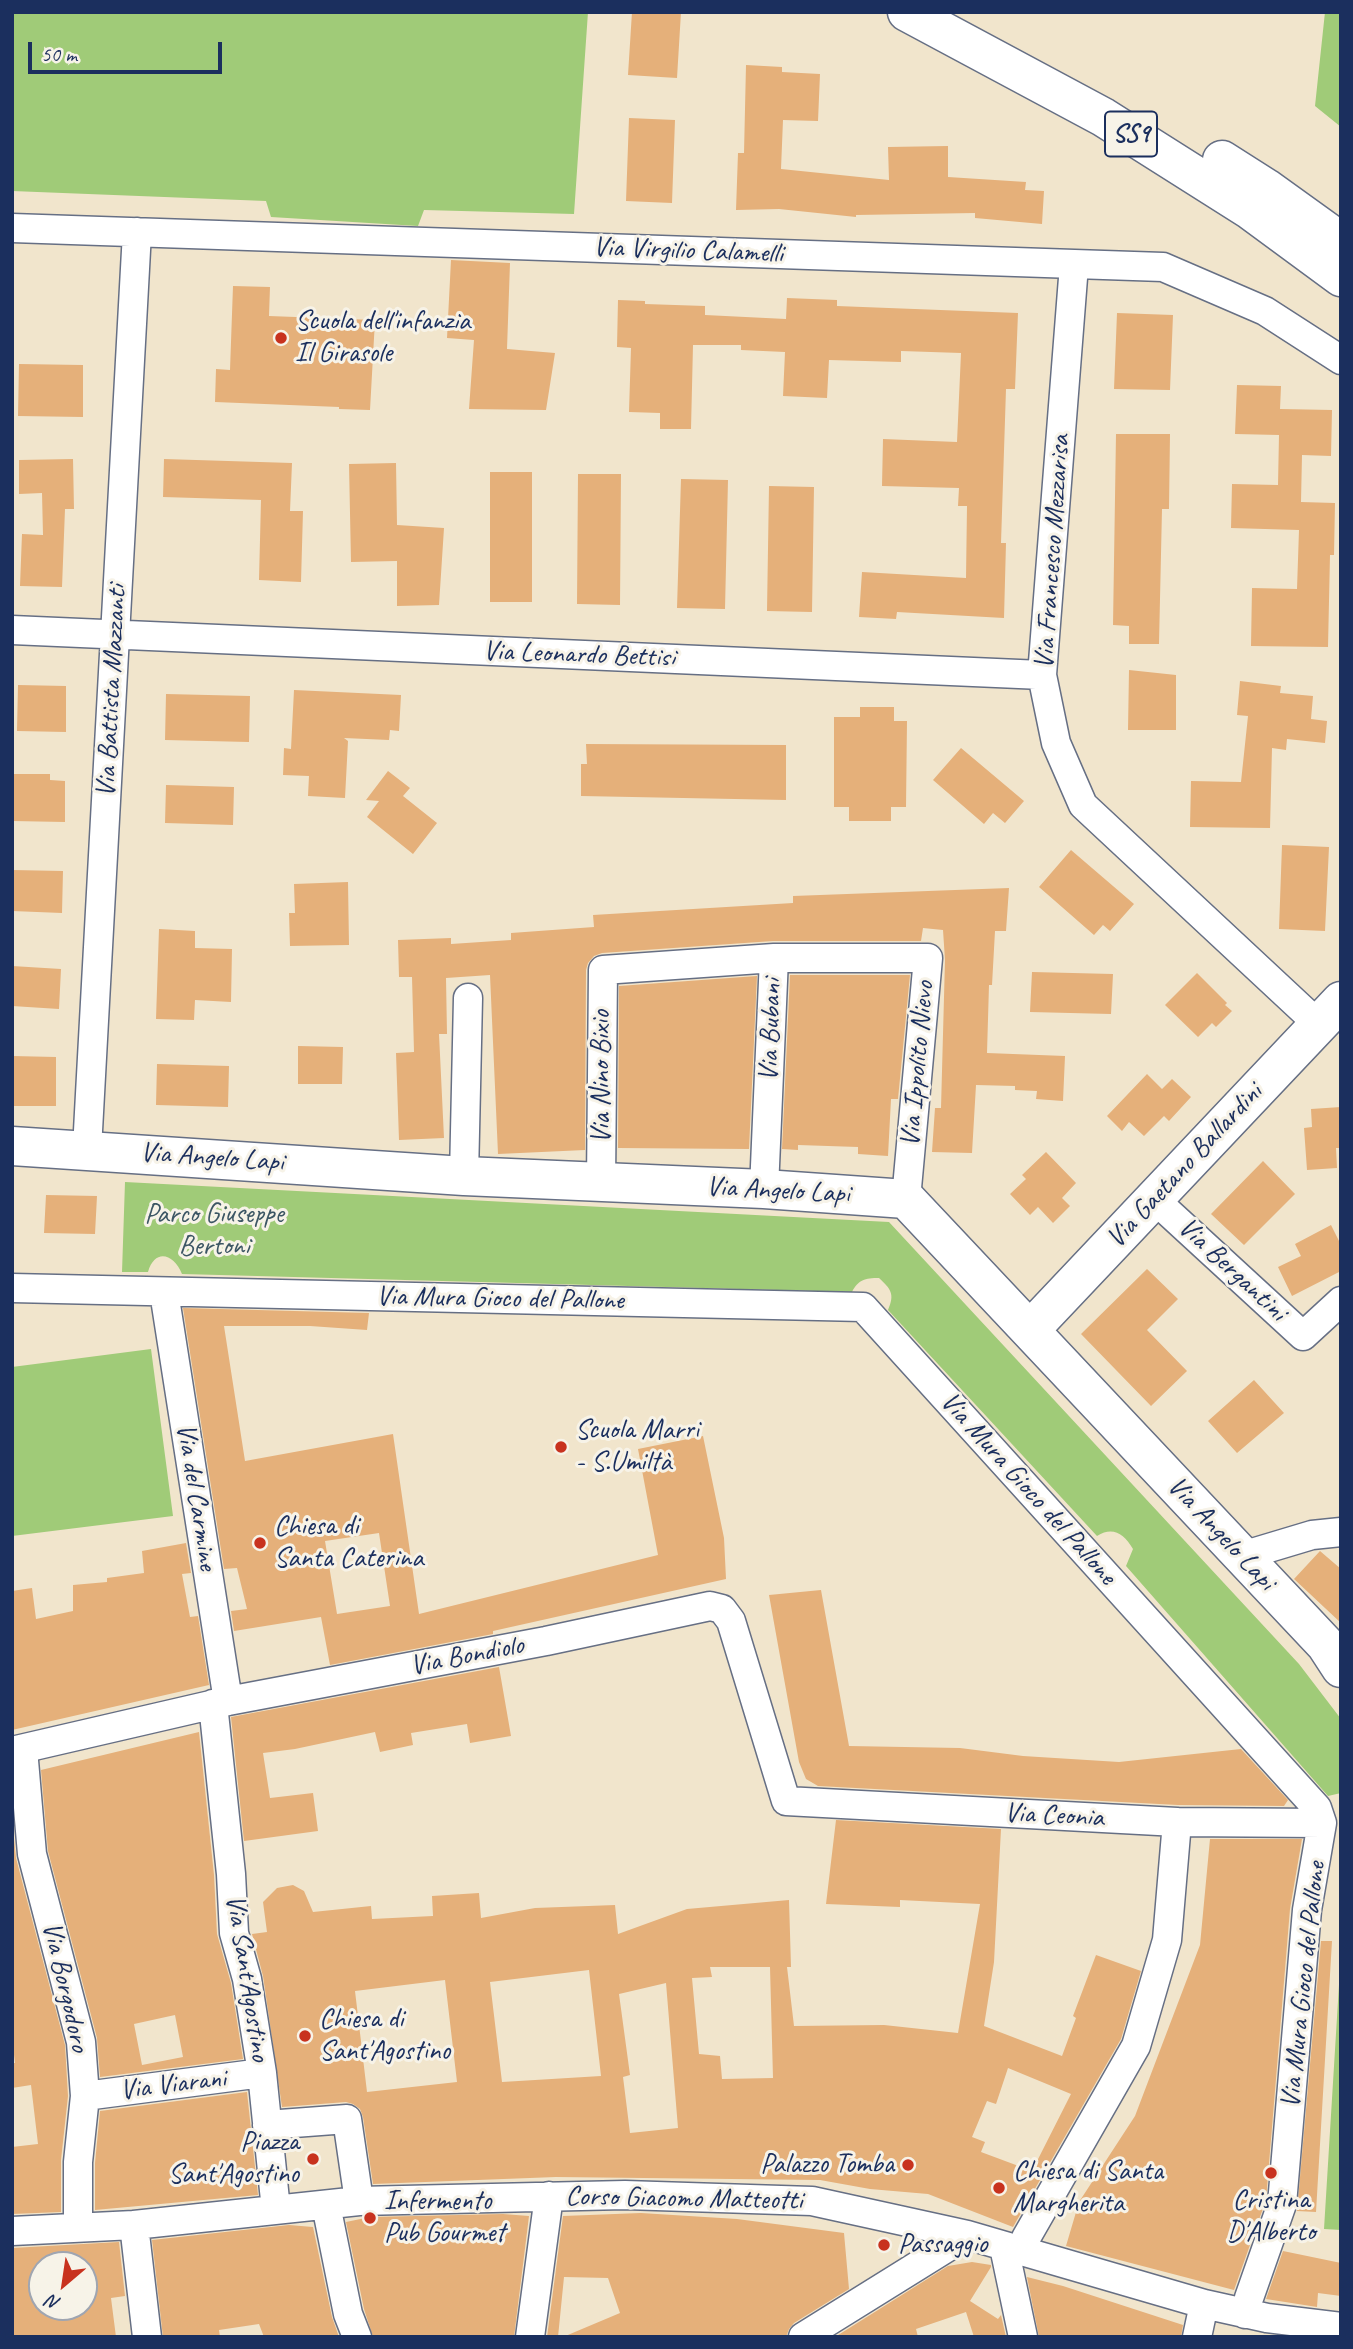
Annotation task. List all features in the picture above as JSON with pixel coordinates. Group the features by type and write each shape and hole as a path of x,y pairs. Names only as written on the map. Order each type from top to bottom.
{"street":[{"name":"SS9","path":"907,12 1103,117 1250,209 1341,277"},
{"name":"SS9","path":"964,12 1116,93 1266,188 1341,242"},
{"name":"Via Virgilio Calamelli","path":"12,228 1163,267 1265,311 1341,360"},
{"name":"Via Battista Mazzanti","path":"87,1149 137,232"},
{"name":"Via Francesco Mezzarisa","path":"1074,265 1042,675 1056,743 1083,805 1333,1024"},
{"name":"Via Leonardo Bettisi","path":"12,630 1042,675"},
{"name":"Via Bubani","path":"603,970 774,958 764,1189"},
{"name":"Via Ippolito Nievo","path":"774,958 928,958 906,1199"},
{"name":"Via Nino Bixio","path":"601,1183 603,970"},
{"path":"464,1175 468,999"},
{"name":"Via Gaetano Ballardini","path":"1030,1330 1154,1199 1333,1024"},
{"name":"Via Angelo Lapi","path":"12,1146 464,1175 764,1189 906,1199 1326,1645 1341,1668"},
{"name":"Via Bergantini","path":"1154,1199 1303,1336 1341,1301"},
{"name":"Via Mura Gioco del Pallone","path":"12,1288 863,1307 1317,1808 1322,1823 1307,1910 1282,2204 1249,2298 1278,2325"},
{"name":"Via del Carmine","path":"164,1292 220,1702"},
{"path":"1242,1556 1312,1535 1341,1532"},
{"name":"Via Bondiolo","path":"17,1750 220,1702 547,1641 710,1606 722,1609 732,1621 786,1801"},
{"name":"Via Sant'Agostino","path":"220,1702 234,1933 247,1979 261,2073 276,2210"},
{"name":"Via Borgodoro","path":"17,1750 32,1853 81,2042 85,2096 78,2162 78,2227"},
{"name":"Via Ceonia","path":"786,1801 1177,1822 1322,1823"},
{"path":"1023,2337 1013,2249 1026,2238 1136,2046 1167,1940 1177,1822"},
{"name":"Via Viarani","path":"85,2096 261,2073"},
{"path":"267,2125 347,2119 359,2201"},
{"name":"Corso Giacomo Matteotti","path":"12,2231 134,2225 359,2201 625,2195 812,2201 967,2235 1278,2325 1341,2327"},
{"path":"530,2337 549,2196"},
{"path":"326,2205 348,2314 357,2337"},
{"path":"134,2225 147,2337"},
{"path":"803,2337 967,2235"},
{"path":"1197,2337 1204,2304"}],"green space":[{"path":"12,12 588,12 574,214 424,210 418,226 271,217 266,201 12,191"},
{"path":"1325,12 1341,12 1341,127 1315,106"},
{"name":"Parco Giuseppe Bertoni","path":"125,1182 889,1222 1299,1664 1341,1719 1341,1793 1328,1796 1126,1566 1133,1549 1126,1539 1113,1532 1097,1536 888,1310 891,1292 879,1278 862,1280 852,1292 182,1274 179,1267 165,1256 155,1259 148,1272 122,1272"},
{"path":"151,1349 173,1516 12,1536 12,1367"},
{"path":"1341,1952 1341,2230 1324,2229"}],"building":[{"path":"632,12 681,12 677,78 628,75"},
{"path":"746,65 782,67 782,72 820,74 818,121 783,120 781,169 889,180 888,147 948,146 948,177 1026,182 1025,190 1044,191 1042,224 975,218 975,213 856,217 779,209 736,210 738,153 744,153"},
{"path":"629,118 675,120 672,203 626,201"},
{"path":"451,260 510,263 507,349 555,353 546,410 469,409 474,340 447,338"},
{"path":"233,286 270,287 269,316 375,320 370,410 215,402 216,369 230,370"},
{"path":"787,298 837,300 837,306 1018,313 1015,389 1006,389 1001,543 1006,543 1004,618 897,612 896,619 859,617 862,572 966,578 967,506 958,506 959,488 882,486 883,439 957,442 961,353 901,351 901,362 829,360 827,398 783,396 785,352 741,350 741,345 693,345 691,429 660,429 660,413 629,412 631,348 617,347 618,300 645,301 645,304 705,306 705,315 786,319"},
{"path":"1117,313 1173,315 1170,390 1114,389"},
{"path":"19,364 83,365 83,417 18,416"},
{"path":"1237,385 1281,386 1280,409 1332,410 1331,456 1302,455 1301,502 1335,503 1334,555 1330,555 1328,647 1251,646 1252,588 1297,589 1299,530 1231,528 1232,484 1278,485 1279,435 1235,434"},
{"path":"1116,434 1170,434 1169,509 1162,509 1159,644 1129,644 1129,626 1113,625"},
{"path":"73,459 74,509 65,509 62,587 20,586 22,534 43,535 42,493 19,494 19,460"},
{"path":"164,459 292,463 290,511 303,511 301,582 259,580 261,500 163,497"},
{"path":"396,463 397,525 444,528 439,605 397,606 397,561 351,562 349,464"},
{"path":"490,472 532,472 532,602 490,602"},
{"path":"578,474 621,474 620,605 577,604"},
{"path":"681,479 728,480 725,609 677,608"},
{"path":"769,486 814,487 812,612 767,611"},
{"path":"1129,670 1176,675 1176,730 1128,730"},
{"path":"1240,681 1281,686 1280,693 1313,696 1311,719 1327,721 1325,743 1287,739 1286,750 1272,748 1270,828 1190,827 1191,781 1241,782 1248,716 1237,715"},
{"path":"18,685 66,686 66,732 17,731"},
{"path":"294,690 401,695 399,731 390,730 389,740 344,738 348,741 345,798 308,796 309,776 283,775 284,748 291,749"},
{"path":"166,694 250,696 249,742 165,740"},
{"path":"860,707 894,707 894,721 907,721 906,807 891,807 891,821 849,821 849,807 834,807 834,717 860,717"},
{"path":"586,744 786,745 786,800 581,796 581,764 587,764"},
{"path":"961,748 1024,801 1005,823 993,813 984,824 933,780"},
{"path":"388,771 410,788 403,796 437,823 413,854 367,817 379,801 366,800"},
{"path":"12,774 50,774 50,780 65,781 65,822 12,821"},
{"path":"166,785 234,787 233,825 165,823"},
{"path":"1282,845 1329,847 1325,931 1279,929"},
{"path":"1071,850 1134,904 1110,931 1103,925 1094,935 1039,887"},
{"path":"12,870 63,871 62,913 12,911"},
{"path":"348,882 349,945 290,946 289,913 295,913 294,884"},
{"path":"1009,888 1006,931 995,931 992,985 989,985 987,1053 1065,1056 1063,1101 1036,1099 1037,1091 1015,1090 1015,1086 976,1085 972,1153 932,1152 935,1108 941,1108 945,960 943,930 923,928 921,941 773,941 602,953 594,956 586,970 585,1150 498,1154 490,975 446,978 447,1034 439,1034 444,1138 399,1140 396,1053 414,1052 412,977 399,977 398,940 451,938 451,944 511,940 511,933 594,927 593,915 793,903 793,896"},
{"path":"159,929 195,931 195,948 232,949 231,1002 195,1000 194,1020 156,1019"},
{"path":"12,966 61,969 59,1009 12,1006"},
{"path":"1032,972 1113,974 1111,1014 1030,1012"},
{"path":"1197,973 1232,1011 1216,1027 1212,1023 1198,1037 1165,1005"},
{"path":"790,975 910,975 898,1099 891,1099 888,1156 858,1154 858,1147 798,1145 798,1150 782,1149"},
{"path":"757,976 749,1149 618,1148 619,986"},
{"path":"298,1046 343,1047 342,1084 298,1084"},
{"path":"12,1056 56,1057 56,1106 12,1106"},
{"path":"157,1064 229,1066 228,1107 156,1105"},
{"path":"1147,1074 1162,1089 1172,1079 1191,1097 1169,1121 1164,1116 1144,1136 1129,1122 1122,1131 1107,1116"},
{"path":"1341,1107 1341,1148 1336,1148 1337,1168 1307,1170 1304,1128 1312,1127 1311,1109"},
{"path":"1046,1152 1076,1183 1062,1198 1070,1206 1053,1223 1038,1207 1030,1215 1010,1194 1026,1179 1022,1175"},
{"path":"1263,1161 1295,1194 1244,1245 1211,1214"},
{"path":"46,1195 97,1196 95,1234 44,1233"},
{"path":"1331,1225 1341,1245 1341,1271 1292,1296 1278,1267 1301,1256 1295,1244"},
{"path":"1147,1269 1178,1299 1147,1330 1187,1371 1151,1406 1081,1334"},
{"path":"183,1308 369,1313 367,1330 310,1326 224,1326 245,1461 393,1434 419,1614 658,1555 638,1449 703,1436 724,1538 726,1579 493,1631 493,1634 330,1665 321,1617 234,1631 231,1611 247,1609 237,1568 224,1569","holes":["379,1533 390,1606 337,1614 325,1541"]},
{"path":"1254,1380 1284,1413 1237,1453 1208,1421"},
{"path":"186,1543 191,1573 182,1574 190,1617 198,1616 209,1685 12,1730 12,1591 32,1588 36,1619 73,1611 73,1585 107,1582 107,1578 144,1573 142,1551"},
{"path":"1320,1551 1341,1569 1341,1623 1294,1579"},
{"path":"821,1590 849,1746 960,1748 1023,1756 1119,1762 1241,1749 1288,1800 1284,1806 1178,1805 818,1786 806,1779 799,1762 769,1595"},
{"path":"499,1667 511,1736 470,1743 467,1724 411,1733 413,1745 380,1752 375,1732 263,1753 270,1798 313,1793 318,1831 244,1841 231,1717"},
{"path":"199,1732 214,1875 217,1934 231,1983 243,2059 100,2077 97,2038 48,1851 41,1770","holes":["175,2015 183,2057 142,2065 134,2024"]},
{"path":"12,1818 16,1858 65,2045 68,2096 61,2160 61,2212 12,2214 12,2147 38,2144 31,2085 12,2088 12,2063 15,2063 12,2038"},
{"path":"836,1820 1001,1829 994,1962 984,2026 1062,2056 1076,2018 1073,2016 1096,1955 1141,1971 1121,2039 1013,2227 928,2194 870,2189 820,2180 556,2177 373,2184 360,2109 346,2102 282,2107 263,1976 252,1934 267,1932 263,1902 277,1888 293,1885 304,1891 313,1912 371,1906 372,1919 433,1916 432,1896 479,1893 481,1918 535,1908 615,1905 618,1934 687,1909 789,1900 791,1967 787,1967 794,2026 884,2025 958,2033 980,1904 900,1900 900,1907 826,1904","holes":["710,1967 770,1967 773,2078 722,2079 720,2056 699,2054 692,1978 712,1977","589,1970 601,2076 502,2082 490,1982","445,1980 457,2082 367,2092 355,1991","666,1983 678,2128 630,2133 623,2077 630,2075 619,1994","1008,2068 1071,2094 1032,2171 981,2152 985,2142 972,2137 987,2101 996,2104"]},
{"path":"1210,1839 1302,1839 1290,1909 1266,2200 1234,2290 1066,2246 1079,2202 1135,2116 1200,1945"},
{"path":"1321,1941 1332,1941 1316,2212 1297,2211"},
{"path":"247,2092 258,2195 95,2210 95,2163 100,2111"},
{"path":"641,2213 737,2219 844,2233 849,2289 794,2323 786,2337 563,2337 620,2313 608,2278 564,2277 558,2337 547,2337 563,2216"},
{"path":"503,2214 529,2216 514,2337 373,2337 364,2309 346,2222 370,2217"},
{"path":"289,2225 313,2227 332,2317 339,2337 264,2337 259,2324 219,2330 220,2337 163,2337 152,2240"},
{"path":"119,2242 125,2296 111,2298 116,2337 12,2337 12,2248"},
{"path":"1283,2251 1341,2263 1341,2296 1318,2293 1317,2307 1266,2299"},
{"path":"972,2262 991,2267 970,2301 998,2319 1001,2315 1006,2337 974,2337 966,2312 916,2329 918,2337 835,2337 948,2266"},
{"path":"1027,2277 1183,2325 1181,2337 1039,2337"}],"place":[{"name":"Scuola dell'infanzia Il Girasole","path":"281,338"},
{"name":"Scuola Marri - S.Umiltà","path":"561,1447"},
{"name":"Chiesa di Santa Caterina","path":"260,1543"},
{"name":"Chiesa di Sant'Agostino","path":"305,2036"},
{"name":"Piazza Sant'Agostino","path":"313,2159"},
{"name":"Palazzo Tomba","path":"908,2165"},
{"name":"Cristina D'Alberto","path":"1271,2173"},
{"name":"Chiesa di Santa Margherita","path":"999,2188"},
{"name":"Infermento Pub Gourmet","path":"370,2218"},
{"name":"Passaggio","path":"884,2245"}]}
